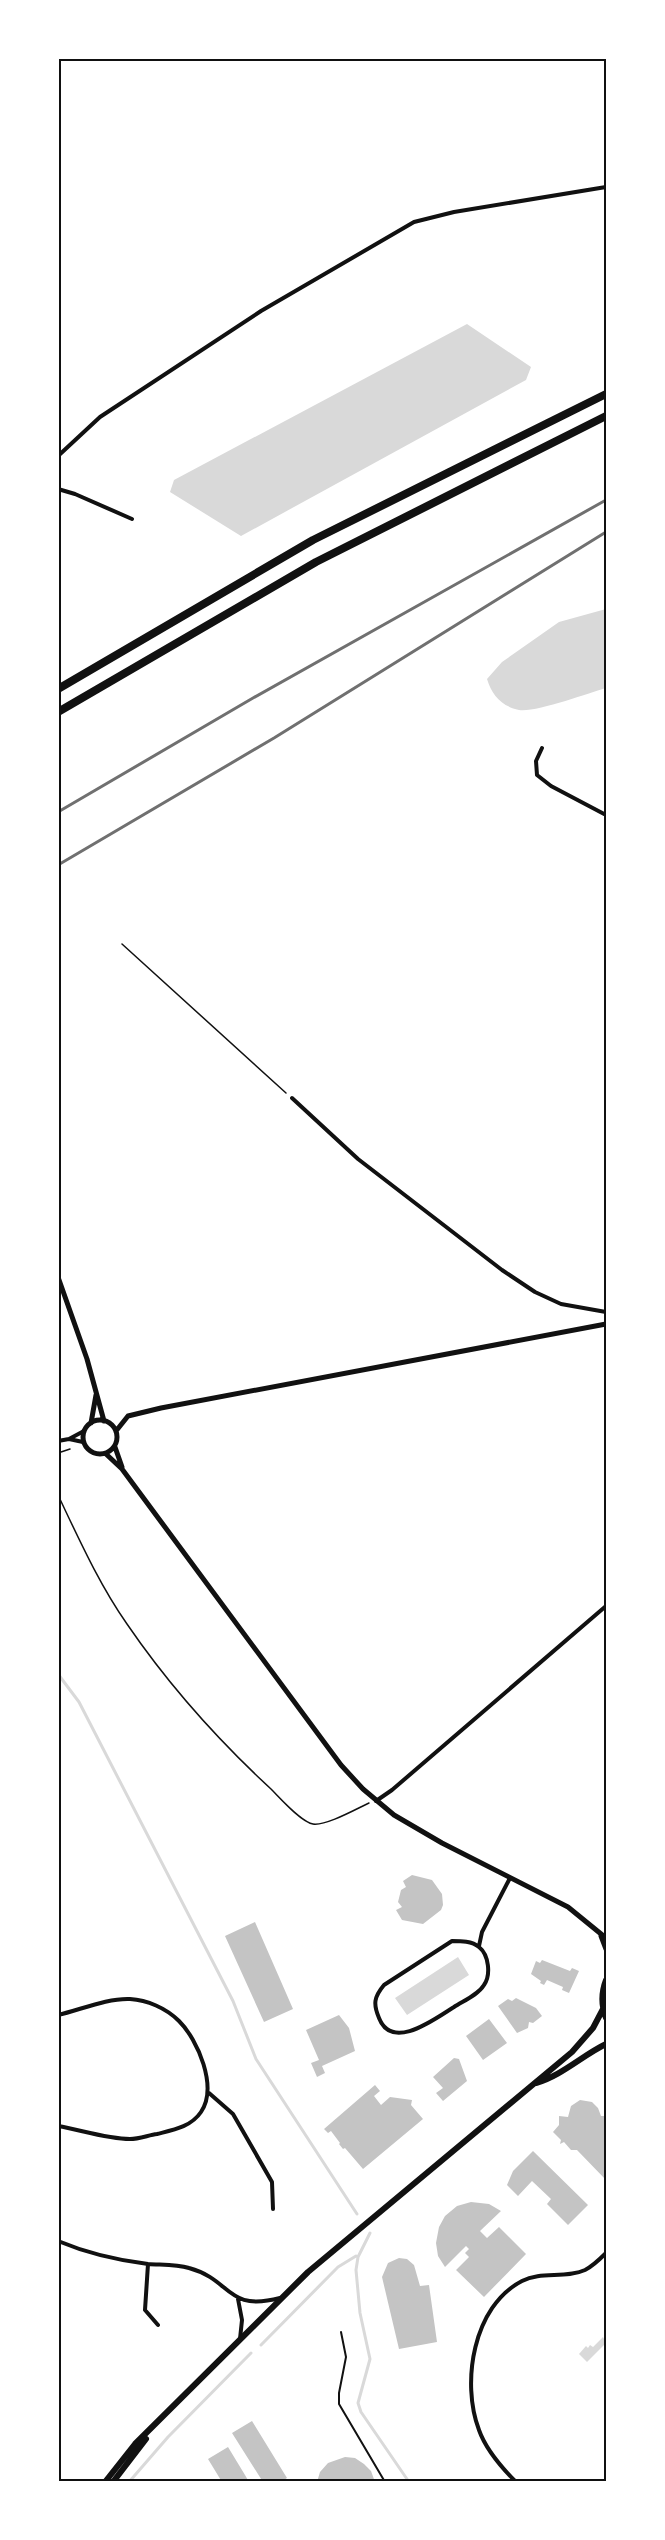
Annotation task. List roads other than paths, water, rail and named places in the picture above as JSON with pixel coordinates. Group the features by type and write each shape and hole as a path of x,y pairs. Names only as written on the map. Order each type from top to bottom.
{"highway":[{"path":"58,689 313,540 606,394"},
{"path":"58,712 316,562 606,416"}],"main road":[{"path":"606,1980 602,1996 606,2018"},
{"path":"105,2481 135,2444 157,2425 283,2297 362,2226 536,2083 540,2076 579,2044 593,2028 603,2009"},
{"path":"536,2083 546,2080 606,2044"},
{"path":"113,2481 157,2425"}],"street":[{"path":"58,456 100,417 261,310 414,222 454,212 606,187"},
{"path":"58,489 132,519"},
{"path":"542,748 536,761 537,775 551,786 606,815"},
{"path":"292,1098 358,1159 502,1270 535,1292 561,1304 606,1312"},
{"path":"58,1277 104,1420 116,1431"},
{"path":"122,1469 115,1447 116,1431 128,1416 606,1324"},
{"path":"69,1439 84,1431 91,1423 96,1393"},
{"path":"91,1423 104,1420"},
{"path":"84,1431 83,1442 95,1454 106,1454 115,1447"},
{"path":"58,1440 69,1439 83,1442"},
{"path":"106,1454 122,1469 341,1766 375,1801 408,1824 568,1907 604,1937 606,1949"},
{"path":"375,1801 392,1790 606,1606"},
{"path":"478,1946 483,1930 510,1878"},
{"path":"452,1941 464,1941 478,1946 484,1953 488,1966 483,1988 417,2030 401,2033 388,2031 380,2022 374,2006 376,1995 384,1984 452,1941"},
{"path":"58,2015 120,2000 130,1999 153,2004 174,2017 187,2031 205,2070 209,2093 201,2112 192,2121 180,2128 132,2139 58,2126"},
{"path":"209,2093 233,2114 272,2182 273,2208"},
{"path":"59,2242 96,2256 189,2268 220,2283 237,2298 255,2302 283,2297"},
{"path":"516,2481 496,2460 479,2431 474,2413 471,2367 482,2327 502,2298 522,2281 541,2276 582,2271 606,2253"},
{"path":"148,2264 145,2310 158,2325"},
{"path":"237,2298 242,2320 239,2340"}],"lane":[{"path":"341,2332 346,2357 339,2404 385,2481"}],"waterway":[{"path":"58,1674 79,1702 233,2001 256,2059 357,2214"},
{"path":"370,2233 358,2257 356,2270 360,2313 370,2359 358,2403 361,2412 409,2482"},
{"path":"261,2345 338,2267 356,2256"},
{"path":"129,2482 168,2437 251,2353"}],"railway":[{"path":"58,812 253,698 606,500"},
{"path":"58,865 274,738 606,532"}]}
